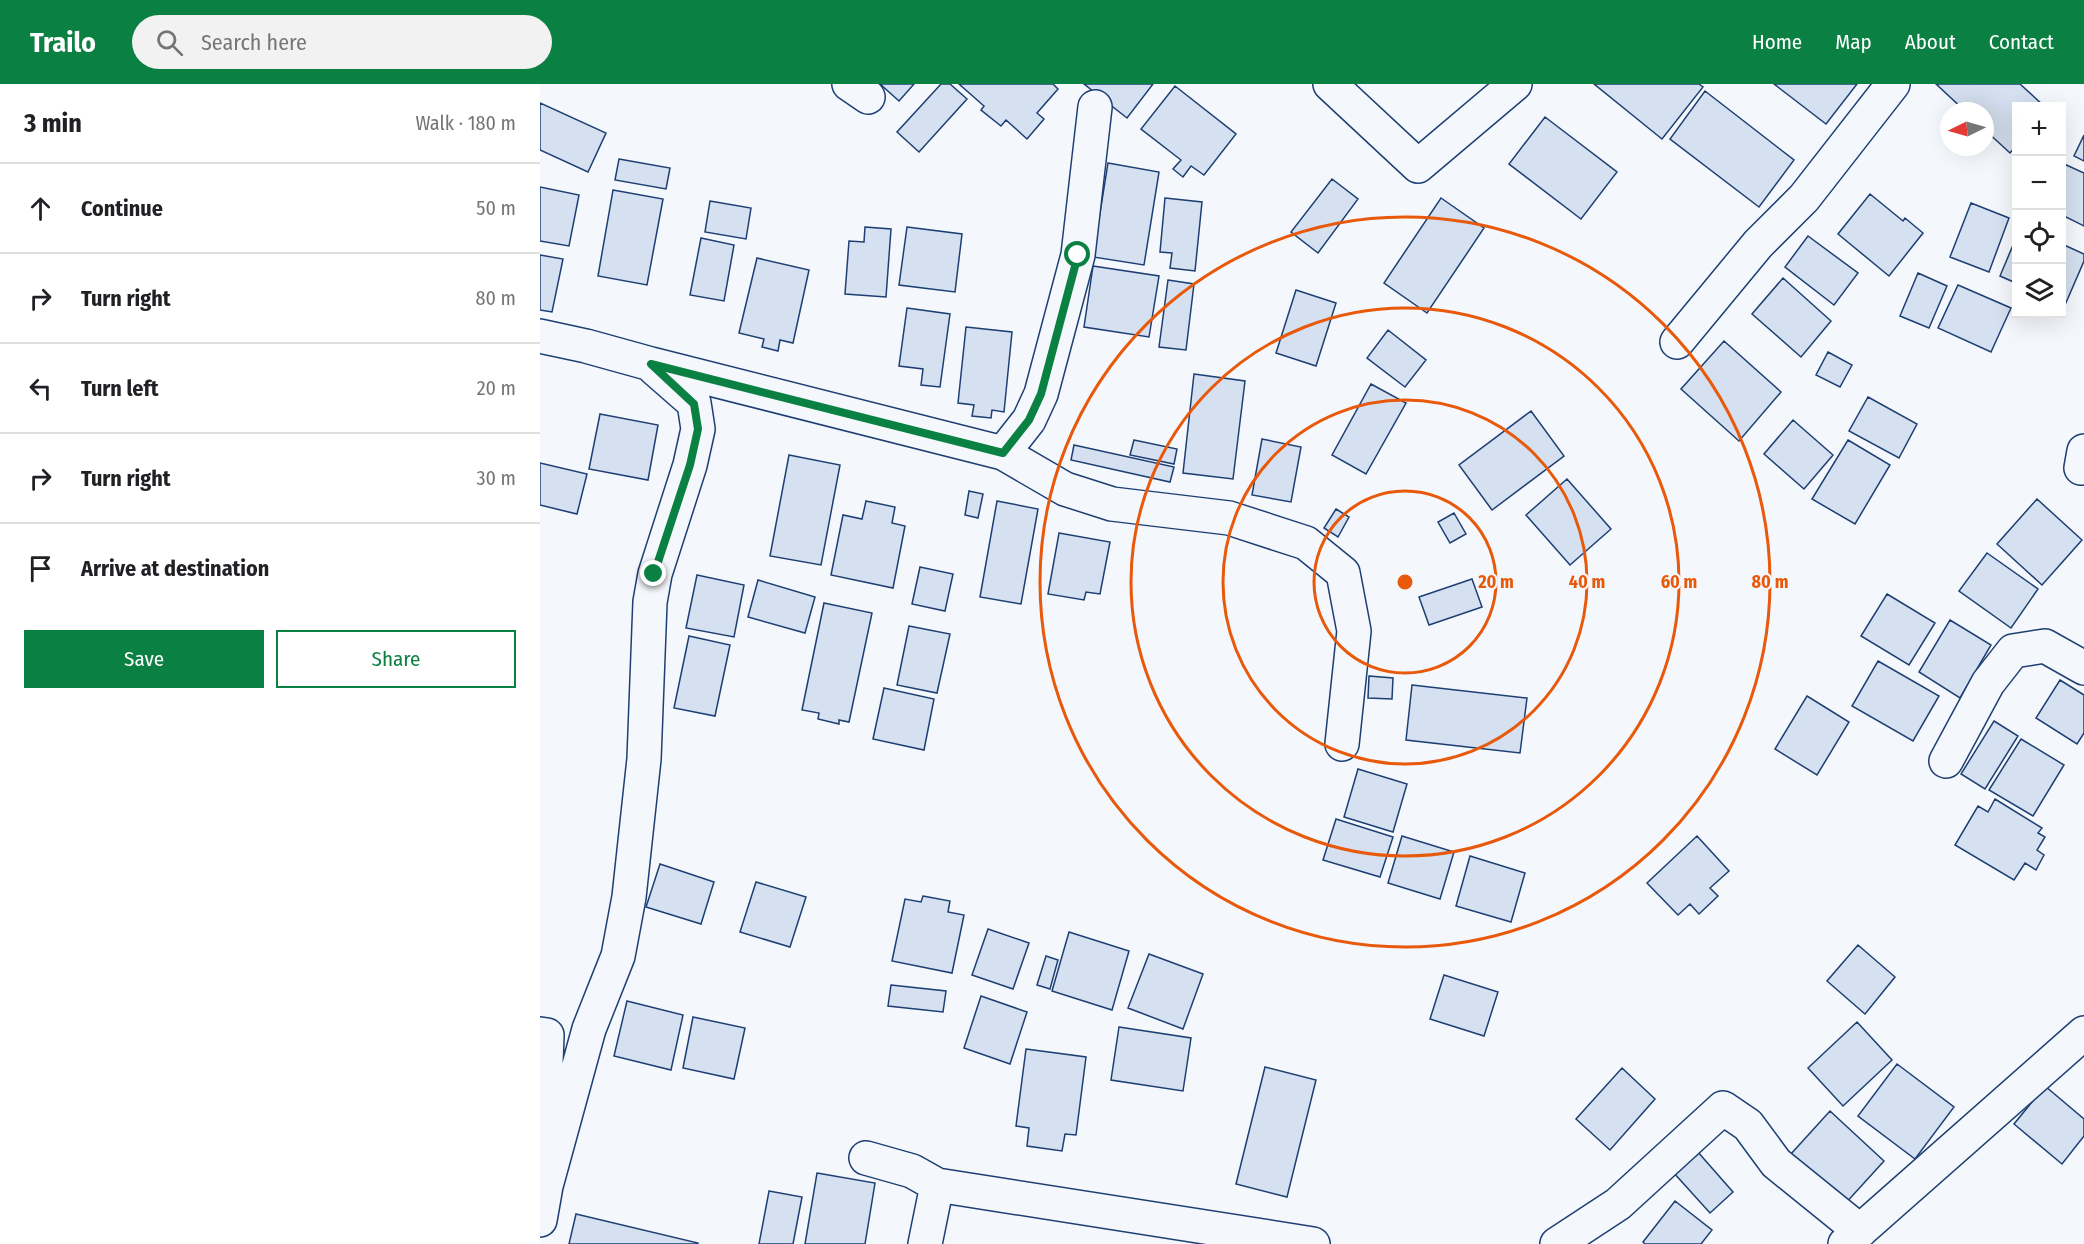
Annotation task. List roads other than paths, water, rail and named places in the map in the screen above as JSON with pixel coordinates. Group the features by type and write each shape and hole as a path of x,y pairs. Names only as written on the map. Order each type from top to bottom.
{"street":[{"path":"1330,84 1418,166 1515,84"},
{"path":"1677,342 1758,244 1804,198 1893,84"},
{"path":"1003,453 1029,420 1044,382 1078,255 1095,107"},
{"path":"540,336 1003,453 1065,489 1112,504 1229,518 1306,543 1343,573 1354,631 1342,744"},
{"path":"540,1220 546,1186 589,1029 618,956 629,897 644,759 650,602 654,574 690,465 698,429 694,404 651,364"},
{"path":"1946,761 1988,683 2013,651 2045,646 2084,668"},
{"path":"1557,1244 1618,1204 1723,1108 1748,1125 1776,1163 1852,1238 2084,1033"},
{"path":"540,1034 547,1035 540,1179"},
{"path":"866,1158 912,1171 937,1185 1313,1244"},
{"path":"925,1244 937,1185"}]}
